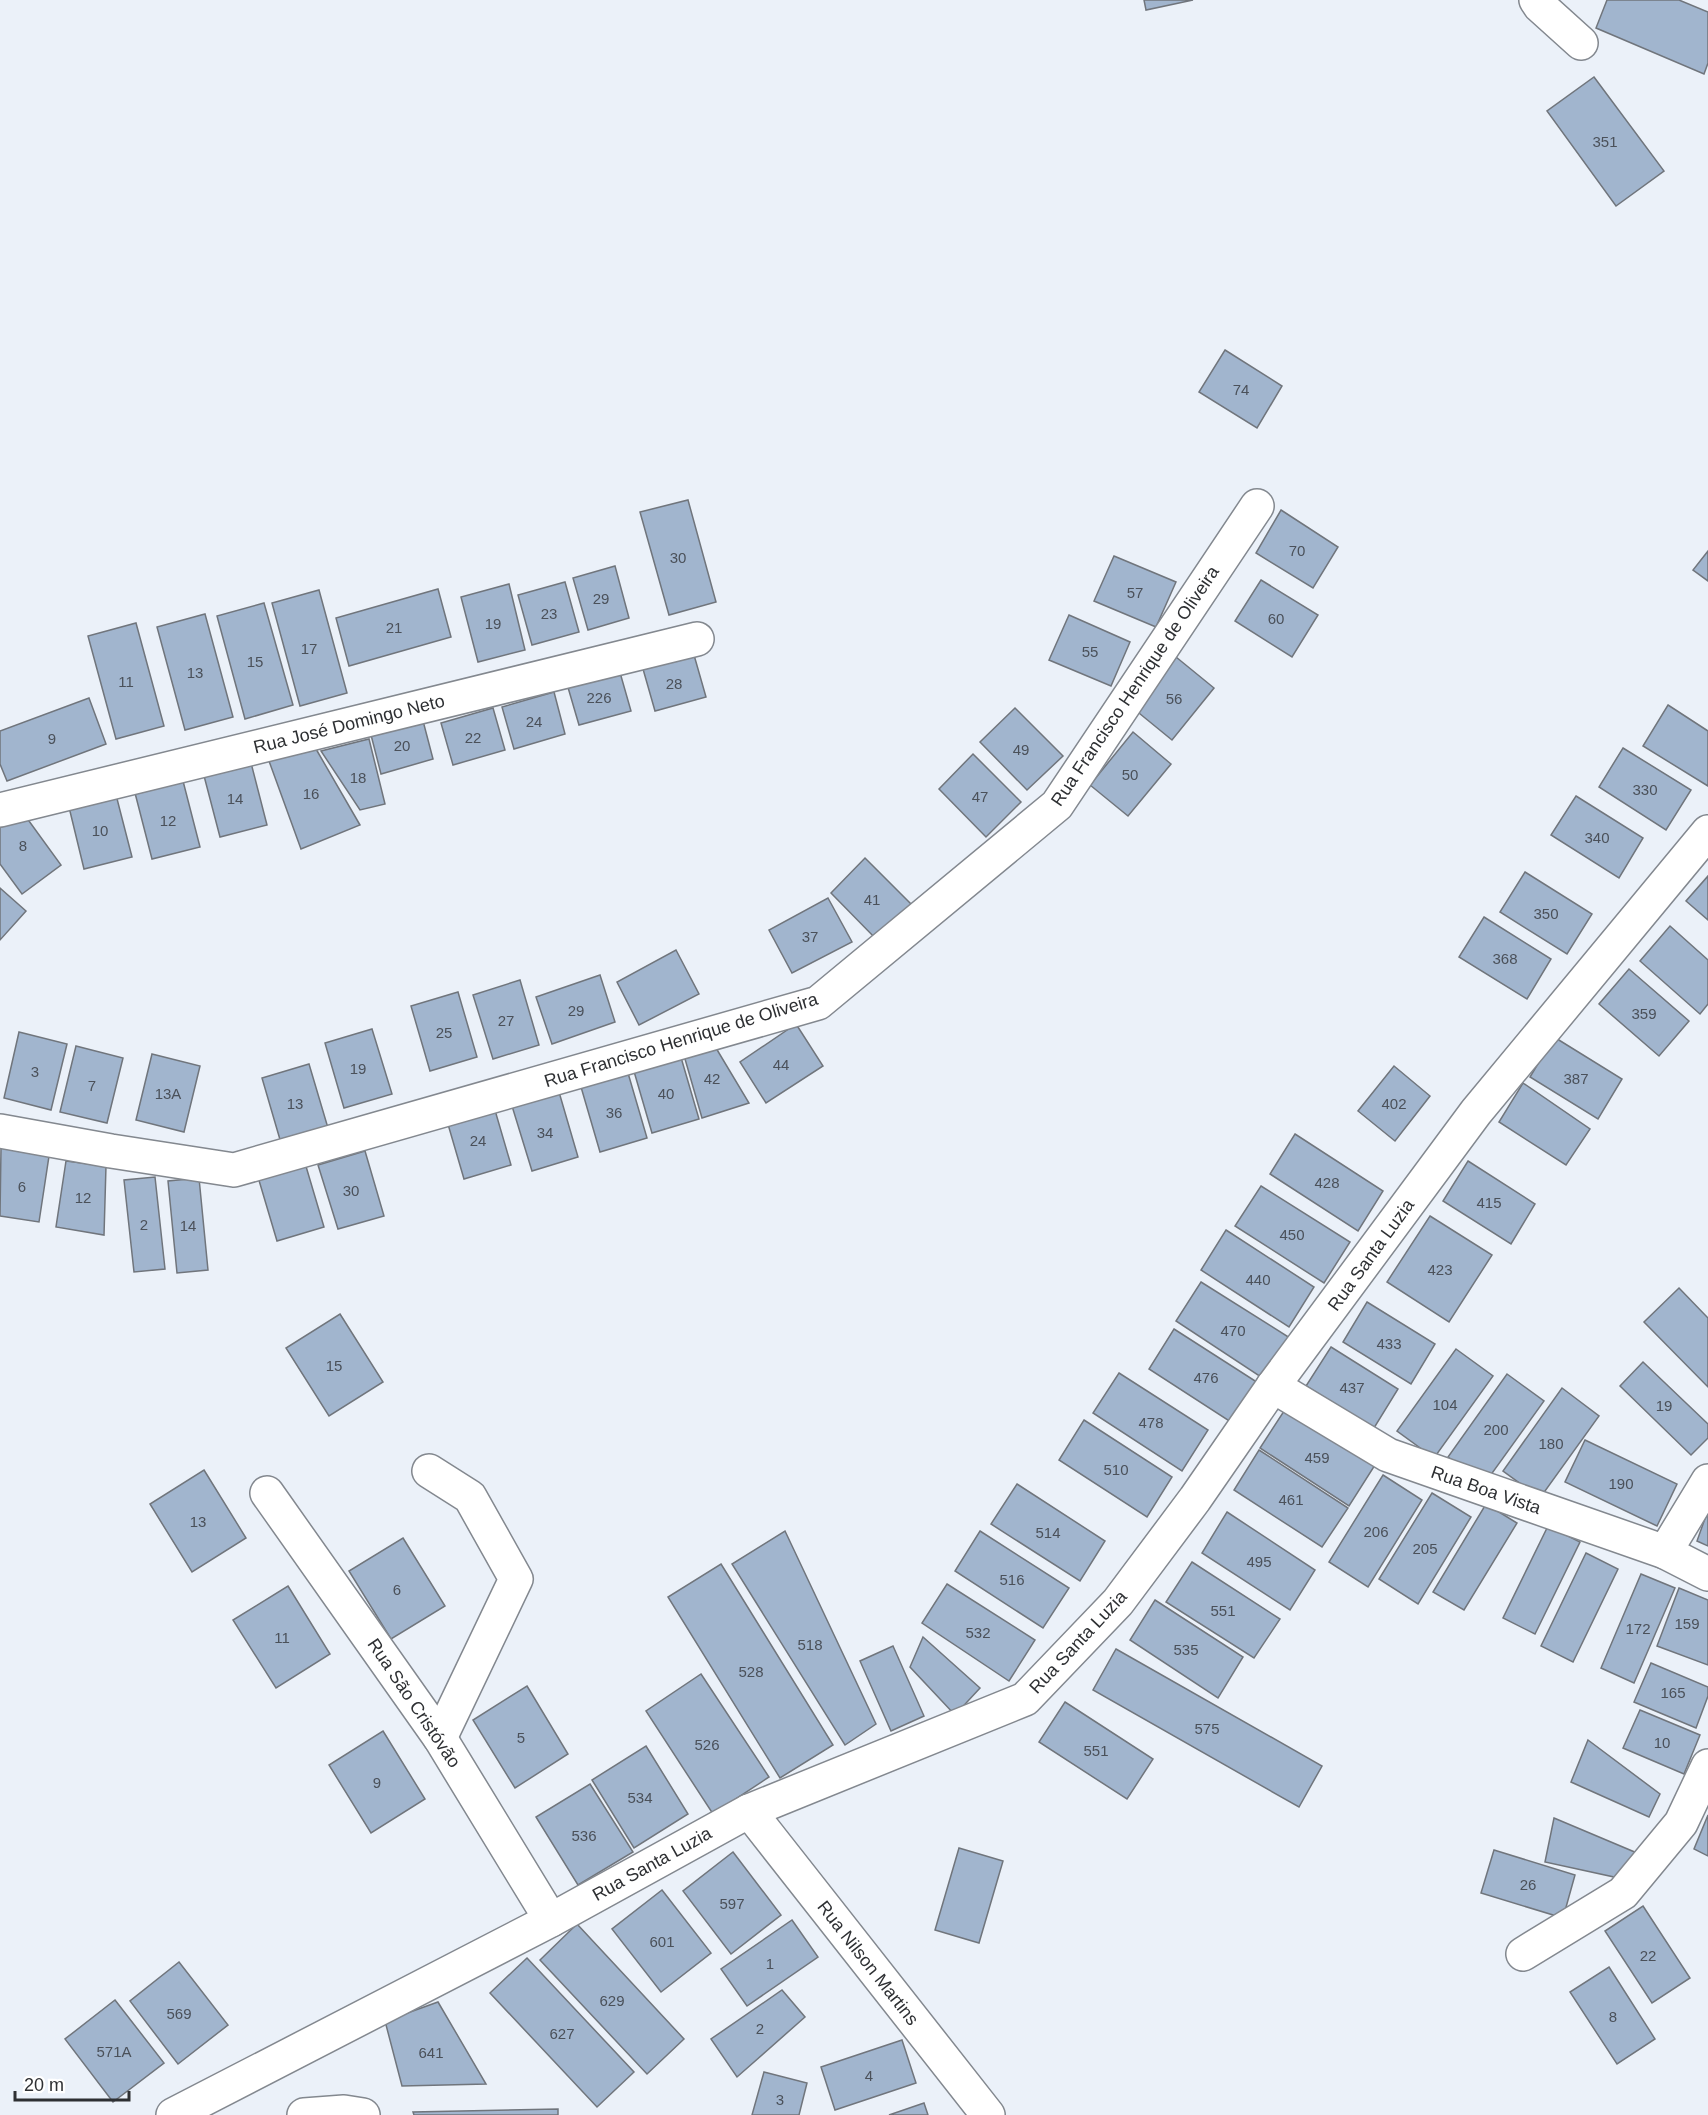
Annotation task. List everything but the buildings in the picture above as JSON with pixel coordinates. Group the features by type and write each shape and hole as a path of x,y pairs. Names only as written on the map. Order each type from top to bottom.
{"street":[{"path":"1536,0 1581,43"},
{"name":"Rua Francisco Henrique de Oliveira","path":"0,1131 234,1170 818,1003 1057,805 1257,506"},
{"name":"Rua José Domingo Neto","path":"0,810 697,639"},
{"name":"Rua Santa Luzia","path":"173,2115 551,1920 749,1811 1025,1699 1118,1602 1195,1499 1273,1386 1476,1112 1708,832"},
{"name":"Rua Boa Vista","path":"1273,1386 1388,1455 1665,1552 1708,1574"},
{"path":"429,1471 470,1497 516,1579 440,1738"},
{"path":"1665,1552 1708,1481"},
{"name":"Rua São Cristóvão","path":"267,1493 440,1738 551,1920"},
{"path":"1522,1954 1623,1893 1681,1822 1708,1766"},
{"name":"Rua Nilson Martins","path":"749,1811 988,2115"},
{"path":"304,2115 344,2112 363,2115"}]}
